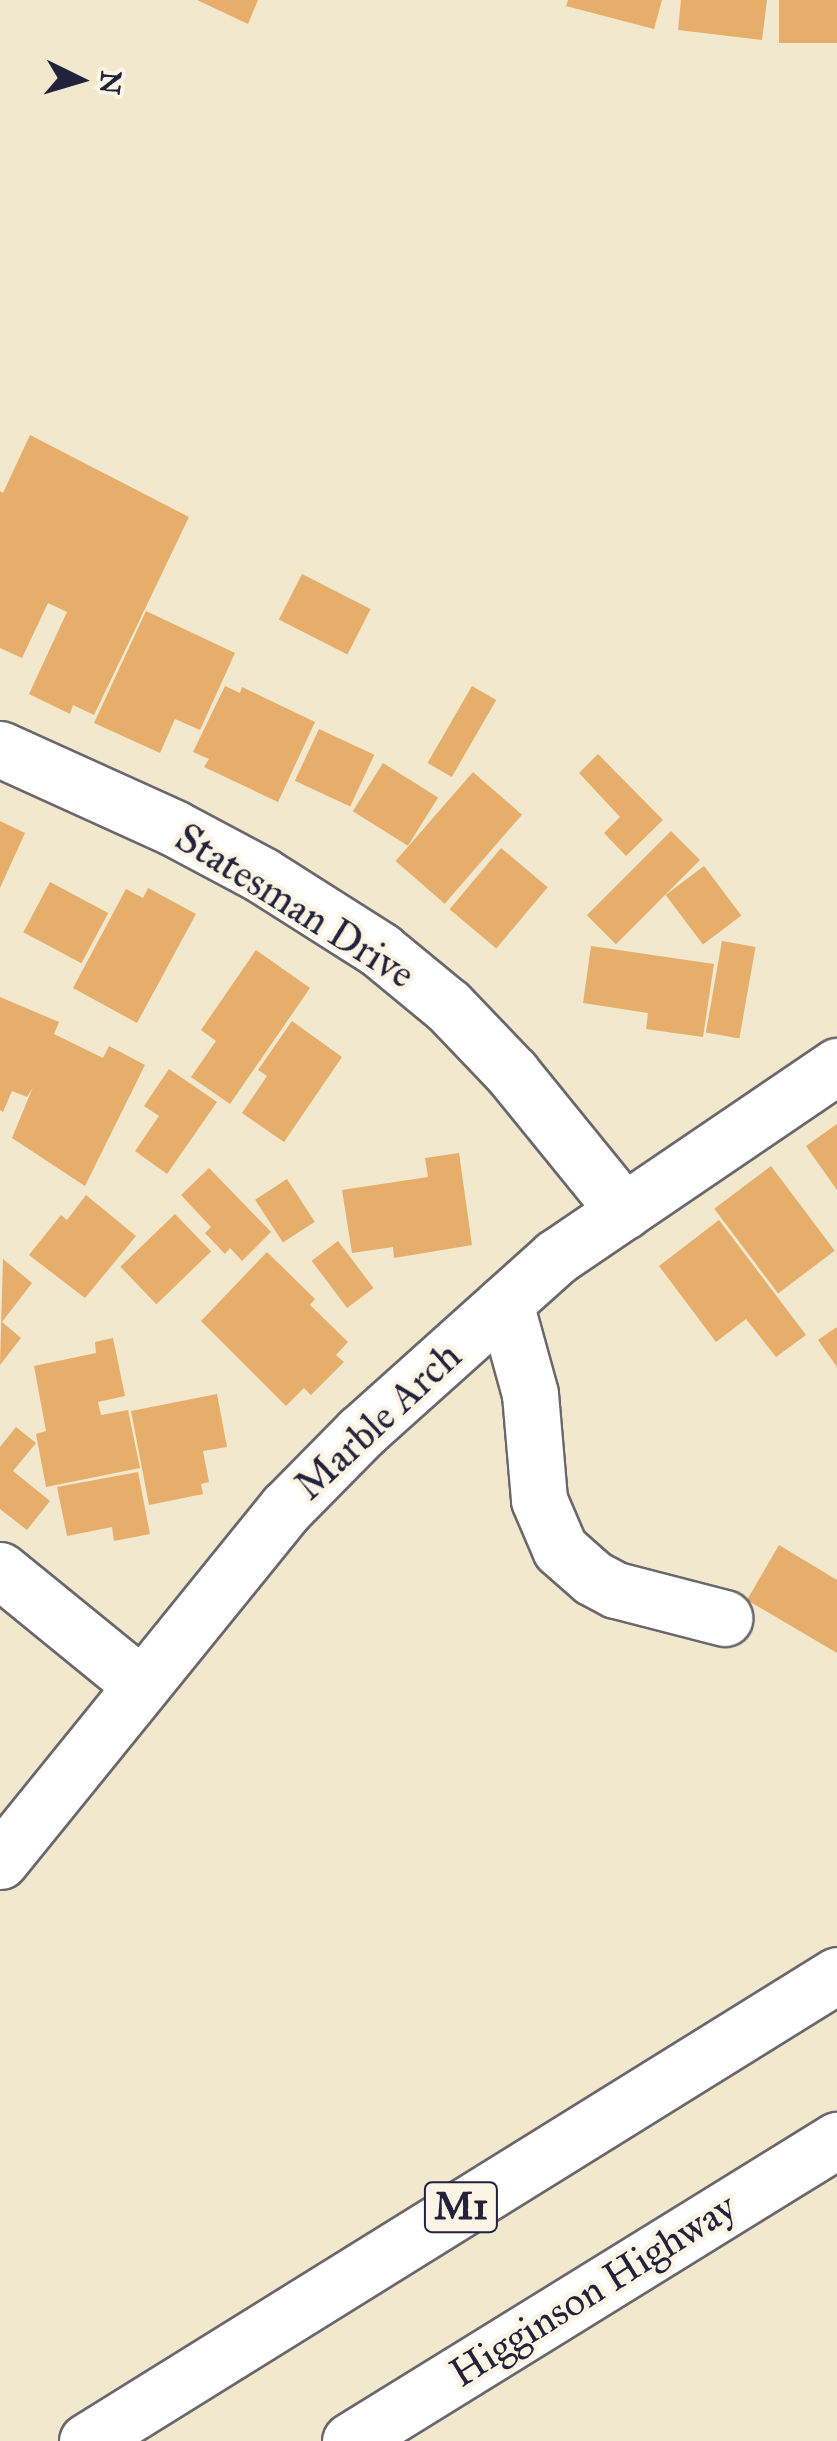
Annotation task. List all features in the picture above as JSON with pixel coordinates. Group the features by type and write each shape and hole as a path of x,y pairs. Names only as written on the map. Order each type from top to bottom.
{"main road":[{"name":"Statesman Drive","path":"0,750 188,836 262,875 380,950 448,1006 512,1073 624,1211"},
{"name":"Marble Arch","path":"0,1861 287,1507 361,1432 556,1257 837,1066"},
{"path":"505,1303 530,1394 538,1500 560,1549 593,1578 616,1590 724,1618"},
{"path":"0,1570 142,1686"},
{"name":"M1","path":"87,2441 837,1975"},
{"name":"Higginson Highway","path":"350,2441 837,2140"}],"building":[{"path":"197,0 258,0 248,24"},
{"path":"568,0 662,0 654,29 566,6"},
{"path":"681,0 767,0 762,40 678,30"},
{"path":"779,0 837,0 837,43 779,43"},
{"path":"30,435 189,517 94,715 73,705 70,714 29,694 67,612 48,603 22,658 0,648 0,491 3,493"},
{"path":"302,574 371,609 347,654 279,619"},
{"path":"146,611 235,653 200,730 175,719 160,753 94,723"},
{"path":"225,686 240,693 242,687 315,722 278,802 204,767 209,759 193,752"},
{"path":"472,686 496,700 452,777 428,763"},
{"path":"319,729 374,755 350,806 295,781"},
{"path":"598,754 663,820 626,856 604,833 620,817 579,773"},
{"path":"383,763 438,797 408,846 353,811"},
{"path":"473,772 522,815 445,904 396,861"},
{"path":"0,821 25,833 0,888"},
{"path":"671,831 700,860 616,944 587,915"},
{"path":"501,848 548,887 496,948 450,909"},
{"path":"704,866 741,916 703,944 666,895"},
{"path":"50,882 108,913 82,963 23,932"},
{"path":"148,888 196,914 137,1023 73,988 126,889 143,898"},
{"path":"722,941 755,947 739,1038 706,1033"},
{"path":"591,946 714,964 703,1037 646,1029 648,1013 583,1003"},
{"path":"256,950 310,988 230,1104 191,1077 216,1041 201,1030"},
{"path":"0,997 59,1022 54,1034 103,1058 109,1046 145,1065 85,1186 12,1138 33,1087 27,1097 12,1091 3,1112 0,1110"},
{"path":"292,1021 342,1057 284,1142 242,1113 267,1076 258,1070"},
{"path":"169,1069 217,1102 167,1174 135,1151 159,1116 144,1106"},
{"path":"837,1124 837,1190 806,1146"},
{"path":"459,1153 472,1245 394,1258 393,1247 352,1253 342,1190 428,1177 425,1158"},
{"path":"771,1166 835,1251 778,1293 714,1209"},
{"path":"209,1168 271,1232 242,1261 230,1248 225,1254 205,1233 211,1227 181,1195"},
{"path":"287,1179 315,1222 283,1242 255,1200"},
{"path":"86,1195 136,1236 85,1298 29,1255 61,1215 67,1220"},
{"path":"175,1214 211,1251 156,1304 120,1267"},
{"path":"719,1220 806,1335 776,1357 746,1319 716,1342 659,1266"},
{"path":"338,1241 374,1288 347,1308 312,1261"},
{"path":"267,1252 315,1299 310,1305 348,1342 336,1355 344,1362 311,1395 304,1388 286,1406 201,1321"},
{"path":"3,1259 32,1283 2,1322 21,1338 0,1365"},
{"path":"837,1327 837,1367 818,1340"},
{"path":"113,1338 125,1396 98,1402 101,1415 128,1410 140,1468 46,1487 36,1434 46,1431 34,1366 96,1353 95,1342"},
{"path":"217,1394 227,1447 203,1451 209,1482 201,1484 203,1494 149,1505 131,1411"},
{"path":"16,1427 36,1443 13,1471 50,1501 27,1530 0,1509 0,1447"},
{"path":"138,1472 150,1534 114,1541 112,1527 67,1536 57,1487"},
{"path":"779,1545 837,1580 837,1653 747,1600"}]}
